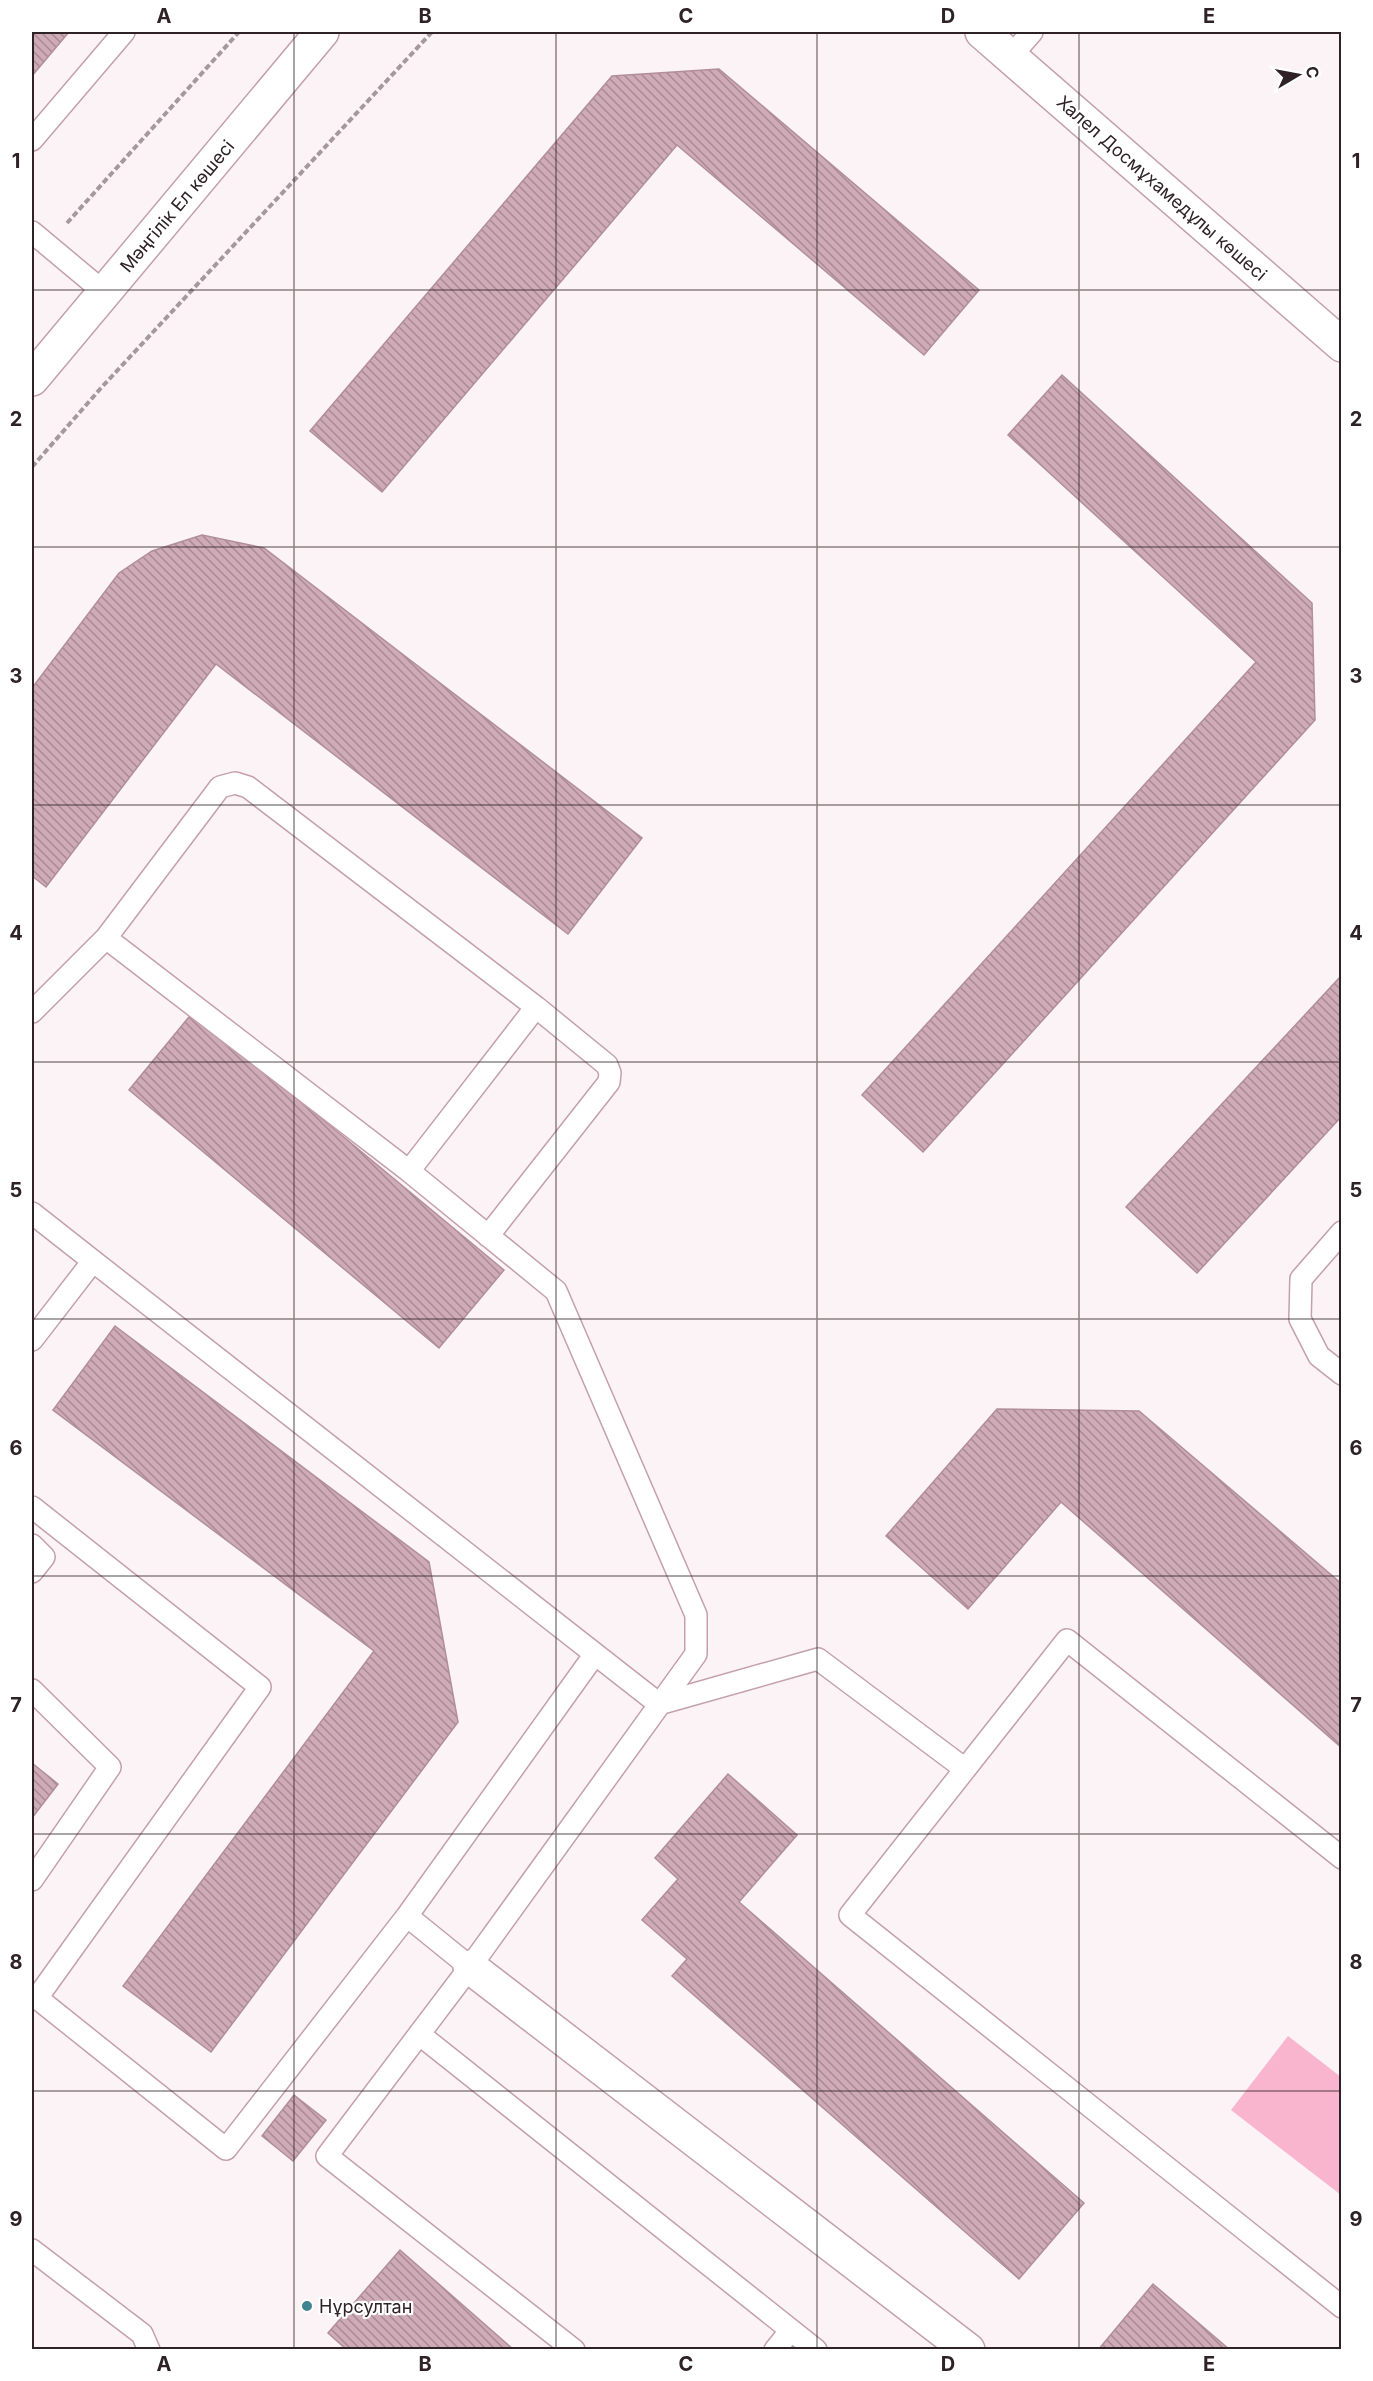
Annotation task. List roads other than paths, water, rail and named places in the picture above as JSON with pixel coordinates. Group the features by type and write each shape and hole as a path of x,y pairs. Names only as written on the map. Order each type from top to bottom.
{"street":[{"name":"Мәңгілік Ел көшесі","path":"32,379 322,32"},
{"name":"Халел Досмұхамедұлы көшесі","path":"982,32 1341,345"},
{"path":"470,1967 968,2349"}],"lane":[{"path":"32,140 124,32"},
{"path":"1010,57 1032,32"},
{"path":"40,238 105,293"},
{"path":"32,1012 106,938 220,787 235,783 248,787 536,1007 607,1065 610,1073 609,1082 488,1236"},
{"path":"106,938 409,1171 556,1291 696,1615 696,1654 470,1967 327,2156 574,2349"},
{"path":"409,1171 536,1007"},
{"path":"32,1213 659,1704"},
{"path":"1341,1232 1301,1279 1300,1319 1319,1356 1341,1374"},
{"path":"32,1340 93,1261"},
{"path":"32,1507 260,1688 34,1996 226,2149 407,1916 596,1654"},
{"path":"32,1545 44,1557 32,1572"},
{"path":"1341,1858 1067,1640 850,1916 1341,2307"},
{"path":"659,1704 818,1659 965,1769"},
{"path":"32,1690 110,1767 32,1880"},
{"path":"407,1916 470,1967"},
{"path":"419,2034 816,2349"},
{"path":"32,2250 142,2334 149,2349"},
{"path":"775,2349 791,2330"}],"place":[{"name":"Нұрсултан","path":"307,2306"}]}
